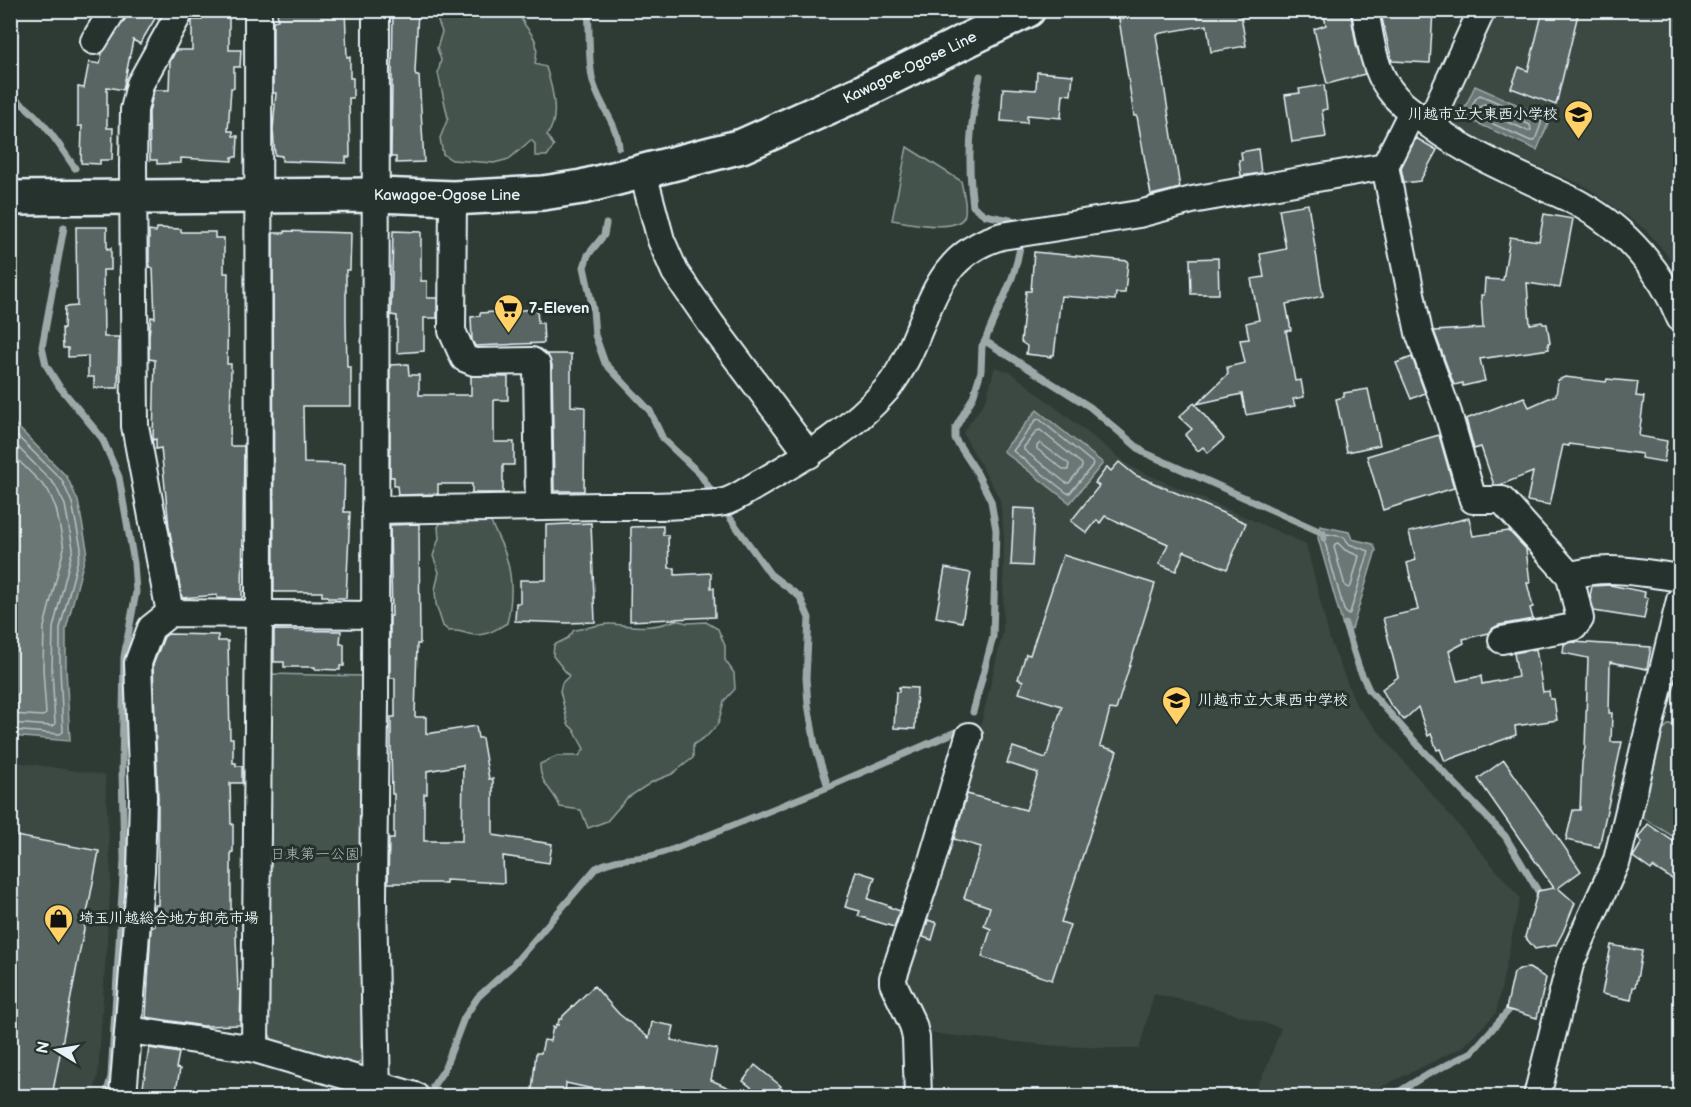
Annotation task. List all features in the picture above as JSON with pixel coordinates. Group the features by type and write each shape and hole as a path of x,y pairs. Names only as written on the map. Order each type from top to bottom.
{"main road":[{"name":"Kawagoe-Ogose Line","path":"10,198 377,195 453,198 543,193 582,187 742,147 860,93 1028,10"}],"street":[{"path":"94,41 113,10"},
{"path":"170,613 135,426 133,197 136,96 140,84 181,10"},
{"path":"255,1049 259,613 258,10"},
{"path":"376,10 373,897 377,1091"},
{"path":"1365,10 1380,72 1388,88 1443,136 1491,163 1582,205 1604,219 1635,248 1661,279 1680,318"},
{"path":"375,510 658,506 719,502 808,455 839,433 887,389 912,346 930,299 954,264 982,242 1002,236 1139,214 1192,200 1385,166 1420,118 1482,10"},
{"path":"1385,166 1419,333 1448,413 1473,500 1502,500 1570,576 1580,619 1577,626 1502,640"},
{"path":"643,172 661,240 675,272 808,455"},
{"path":"453,198 452,331 464,358 474,362 532,361 537,365 539,507"},
{"path":"1570,576 1597,570 1647,573 1680,578"},
{"path":"1537,1096 1570,964 1617,860 1680,600"},
{"path":"123,1096 141,860 143,797 138,663 151,628 170,613 375,615"},
{"path":"918,1096 916,1038 913,1025 893,983 893,978 931,864 969,736"},
{"path":"129,1030 255,1049 377,1091 414,1096"}],"shaded area":[{"name":"川越市立大東西小学校","path":"1493,11 1680,11 1680,270 1646,230 1585,186 1499,150 1455,128 1449,114"},
{"name":"川越市立大東西中学校","path":"995,367 1012,373 1131,467 1306,544 1330,640 1356,705 1520,898 1496,1013 1463,1047 1377,1089 1326,1096 1274,1096 1252,1095 1267,1067 1281,1028 1209,1006 1154,994 1139,1049 1058,1046 927,1033 902,979 976,745 1003,632 1004,536 1000,499 963,433 986,400"},
{"name":"埼玉川越総合地方卸売市場","path":"10,761 105,775 111,877 98,1075 93,1096 11,1096"}],"green space":[{"path":"434,11 518,11 535,40 537,54 535,64 546,67 553,93 554,120 547,135 554,146 547,156 535,156 535,144 531,140 509,159 494,163 452,160 443,154 440,138 448,118 438,73 441,60 437,48 442,32"},
{"path":"907,147 961,181 966,206 961,220 954,224 933,226 892,220"},
{"path":"443,519 490,520 504,550 511,584 509,615 507,623 489,633 474,635 449,631 443,626 436,604 435,590 439,572 433,556 439,538 438,527"},
{"path":"676,620 687,623 706,622 718,629 725,646 725,660 734,673 735,689 724,701 718,724 708,735 693,745 693,758 672,774 652,782 627,798 607,821 588,828 581,810 560,807 544,782 540,771 540,764 557,756 579,756 584,749 574,730 568,724 560,691 562,683 569,676 553,656 554,645 568,638 574,630 608,624 651,626"},
{"name":"日東第一公園","path":"269,674 363,676 361,1060 354,1067 273,1041 268,1031"},
{"path":"1669,724 1680,727 1680,841 1642,817 1663,730"}],"water":[{"path":"1475,86 1550,119 1537,150 1461,116"},
{"path":"1037,410 1103,463 1070,503 1003,451"},
{"path":"11,420 67,477 78,501 87,549 66,629 70,741 11,736"},
{"path":"1320,526 1349,532 1352,539 1373,544 1376,550 1352,629 1345,633 1318,538"}],"building":[{"path":"128,10 160,10 140,44 133,40 123,90 107,87 107,128 113,128 112,160 100,160 100,164 81,163 82,126 78,126 78,87 84,88 89,62 100,64 102,53 126,18"},
{"path":"277,10 345,10 347,57 350,57 350,78 353,78 353,98 349,98 350,157 346,157 346,163 282,161 282,156 275,155 273,130 276,93 273,93 273,21 278,20"},
{"path":"393,10 418,10 415,72 416,76 419,76 424,162 396,163 396,157 391,157"},
{"path":"1173,10 1240,10 1246,46 1211,52 1207,25 1156,34 1180,188 1151,195 1137,116 1134,116 1119,19"},
{"path":"1323,10 1350,10 1356,44 1365,74 1327,84 1314,29 1326,25"},
{"path":"1380,10 1433,10 1430,63 1392,61"},
{"path":"1543,10 1579,10 1556,105 1511,88 1519,67 1528,71"},
{"path":"202,12 229,15 229,50 241,50 240,67 234,67 234,88 231,88 228,131 233,131 233,136 238,136 237,157 232,157 232,161 181,158 181,163 157,164 157,160 150,160 149,112 154,90 169,90 170,62 176,50 192,50 192,20 202,20"},
{"path":"1037,72 1073,75 1071,95 1063,94 1061,118 1027,115 1027,123 1001,121 1003,88 1036,90"},
{"path":"1324,85 1327,109 1322,110 1326,137 1292,142 1285,95 1300,93 1299,89"},
{"path":"1416,138 1437,150 1420,181 1404,183 1401,168"},
{"path":"1258,149 1261,173 1241,176 1239,160 1242,160 1241,152"},
{"path":"1308,204 1323,296 1286,304 1291,330 1286,331 1295,381 1301,380 1304,397 1293,399 1295,406 1246,415 1242,394 1197,404 1228,374 1227,367 1245,363 1240,340 1249,339 1246,323 1259,320 1251,279 1264,277 1260,254 1286,249 1279,209"},
{"path":"1544,214 1573,219 1560,288 1527,283 1530,324 1542,322 1547,324 1549,349 1480,359 1485,381 1463,386 1463,383 1454,385 1434,331 1483,328 1481,295 1484,295 1485,279 1503,280 1510,237 1539,241"},
{"path":"76,227 107,227 107,249 111,248 111,270 103,270 104,337 119,337 118,388 94,388 94,377 88,377 88,356 68,357 68,348 63,348 62,328 64,328 65,307 77,306"},
{"path":"157,228 181,229 181,232 215,232 215,238 224,238 224,273 228,273 227,364 231,364 230,446 244,446 242,599 217,598 217,595 182,598 169,527 161,448 156,449 156,439 153,440 155,360 149,359 149,336 151,317 155,318 153,268 149,267 149,231 156,232"},
{"path":"285,231 351,233 350,270 346,270 346,321 347,367 351,367 351,406 303,406 304,463 345,464 344,512 350,512 346,598 328,598 328,596 322,596 322,592 274,592 273,233 285,233"},
{"path":"393,231 421,232 421,281 427,281 427,298 437,298 437,318 424,318 424,351 397,353 397,316 391,315"},
{"path":"1034,252 1128,261 1125,293 1116,293 1115,300 1061,296 1054,355 1051,357 1026,354 1027,346 1021,342 1026,291 1031,291"},
{"path":"1218,258 1219,294 1191,294 1190,259"},
{"name":"7-Eleven","path":"537,309 538,323 543,323 544,343 475,346 472,340 471,317 480,316 480,313"},
{"path":"547,354 571,354 571,406 585,407 584,491 554,491 552,365"},
{"path":"1412,357 1425,393 1411,399 1396,363"},
{"path":"408,364 409,375 419,375 419,395 471,395 471,376 508,377 508,400 494,400 494,442 514,442 514,465 503,465 503,493 472,493 472,484 438,484 438,494 398,495 397,486 394,486 394,477 390,477 390,365"},
{"path":"1565,377 1606,382 1607,379 1638,382 1636,396 1644,397 1639,436 1667,441 1664,462 1641,458 1642,454 1569,444 1569,446 1563,445 1550,505 1527,501 1533,472 1500,485 1494,485 1481,447 1474,449 1466,419 1524,397 1529,407 1556,395 1558,380"},
{"path":"1368,389 1380,445 1347,452 1336,399 1344,397 1344,393"},
{"path":"1194,403 1224,439 1208,453 1203,447 1198,451 1185,435 1192,429 1179,417"},
{"path":"1439,435 1454,488 1383,510 1367,456"},
{"path":"1119,462 1135,475 1246,523 1227,569 1184,551 1176,571 1159,564 1168,544 1105,516 1100,523 1097,520 1087,533 1071,521 1099,486 1095,483 1107,467 1111,471"},
{"path":"1014,508 1035,509 1032,566 1011,565"},
{"path":"1469,518 1473,536 1509,531 1526,549 1530,583 1527,583 1533,607 1530,608 1533,619 1499,625 1489,633 1463,639 1464,643 1449,651 1457,681 1481,676 1482,684 1518,677 1514,653 1536,649 1543,692 1549,691 1550,699 1554,699 1557,720 1515,726 1516,735 1445,761 1440,749 1437,750 1431,734 1428,736 1418,707 1404,720 1390,704 1382,689 1398,677 1383,618 1418,610 1407,563 1416,560 1409,532"},
{"path":"591,523 595,622 515,621 516,603 520,603 520,580 546,580 546,525"},
{"path":"419,524 420,644 417,644 415,717 426,717 426,734 476,726 478,738 482,738 489,779 493,779 493,835 552,844 549,863 503,856 504,883 446,880 446,883 388,883 389,839 394,839 391,717 395,717 395,678 390,678 390,616 392,616 390,525","holes":["463,765 462,841 424,841 424,794 427,794 427,771"]},
{"path":"663,526 663,535 668,535 669,568 675,568 675,575 711,573 715,617 630,621 631,527"},
{"path":"1063,555 1155,584 1116,710 1110,709 1100,746 1117,751 1061,922 1070,925 1052,980 982,957 991,929 984,926 990,907 964,898 981,847 954,839 967,794 1026,810 1038,773 1007,763 1013,747 1046,758 1062,706 1019,693 1023,681 1018,679 1026,654 1030,655"},
{"path":"945,568 971,573 962,622 936,617"},
{"path":"1610,585 1645,592 1644,597 1648,598 1644,619 1594,611 1590,596 1592,586"},
{"path":"274,630 341,631 340,644 344,644 344,666 340,666 340,670 315,669 315,667 284,667 284,662 274,662"},
{"path":"168,634 218,635 218,641 228,641 230,738 233,738 233,763 236,763 236,766 242,766 242,783 230,783 231,824 233,824 231,911 235,911 238,990 241,989 240,1025 203,1026 146,1017 151,928 155,926 155,905 158,905 158,796 153,665 164,637"},
{"path":"1573,642 1651,647 1647,669 1610,662 1611,742 1622,742 1599,847 1566,840 1573,810 1580,810 1582,762 1585,748 1588,658 1563,653 1564,644"},
{"path":"899,687 917,688 915,729 894,728 896,692 899,692"},
{"path":"1504,760 1581,871 1558,888 1575,903 1556,945 1535,949 1525,937 1538,891 1554,888 1478,779"},
{"path":"1648,824 1680,846 1680,884 1653,867 1651,870 1633,857 1642,842 1638,838"},
{"path":"10,835 99,851 52,1096 10,1096"},
{"path":"856,871 875,877 868,899 900,911 894,927 858,916 860,911 845,907"},
{"path":"928,920 937,923 932,940 923,937"},
{"path":"1611,945 1642,951 1631,1000 1602,994"},
{"path":"1529,968 1546,978 1537,1018 1506,1009 1514,973 1519,969"},
{"path":"594,986 619,1014 649,1038 652,1022 674,1026 671,1040 717,1049 711,1080 747,1096 624,1096 566,1083 565,1096 534,1096 535,1091 532,1091 536,1053 541,1053 544,1040 550,1041 553,1027 558,1025 559,1019 562,1019"},
{"path":"149,1048 179,1053 176,1068 180,1069 175,1096 150,1096 151,1089 143,1087"},
{"path":"755,1065 781,1086 772,1096 763,1096 743,1081"}],"waterway":[{"path":"588,10 590,61 594,86 614,129 619,147"},
{"path":"980,76 971,141 970,173 973,206 985,215 1010,220 1019,225"},
{"path":"10,96 39,119 75,168"},
{"path":"606,224 604,235 588,255 584,267 593,309 595,335 605,363 650,411 663,439 700,474 715,497"},
{"path":"64,227 42,347 46,365 59,386 102,438 119,477 134,563 136,592 124,657 122,771 124,860 111,1077 106,1096"},
{"path":"1021,237 1012,278 985,341 1090,407 1143,452 1323,533 1324,538"},
{"path":"973,712 993,637 996,530 991,501 976,471 955,439 955,429 973,397 981,371 982,346 985,341"},
{"path":"433,1086 444,1070 464,1018 478,997 513,965 596,868 617,860 651,856 674,849 828,787 815,745 808,704 806,678 809,618 800,597 770,574 723,508"},
{"path":"1345,624 1359,668 1369,690 1505,836 1538,891"},
{"path":"828,787 960,730"},
{"path":"1392,1096 1472,1052 1509,1010"}],"place":[{"name":"川越市立大東西小学校","path":"1579,140"},
{"name":"7-Eleven","path":"508,334"},
{"name":"川越市立大東西中学校","path":"1177,726"},
{"name":"埼玉川越総合地方卸売市場","path":"58,944"}]}
